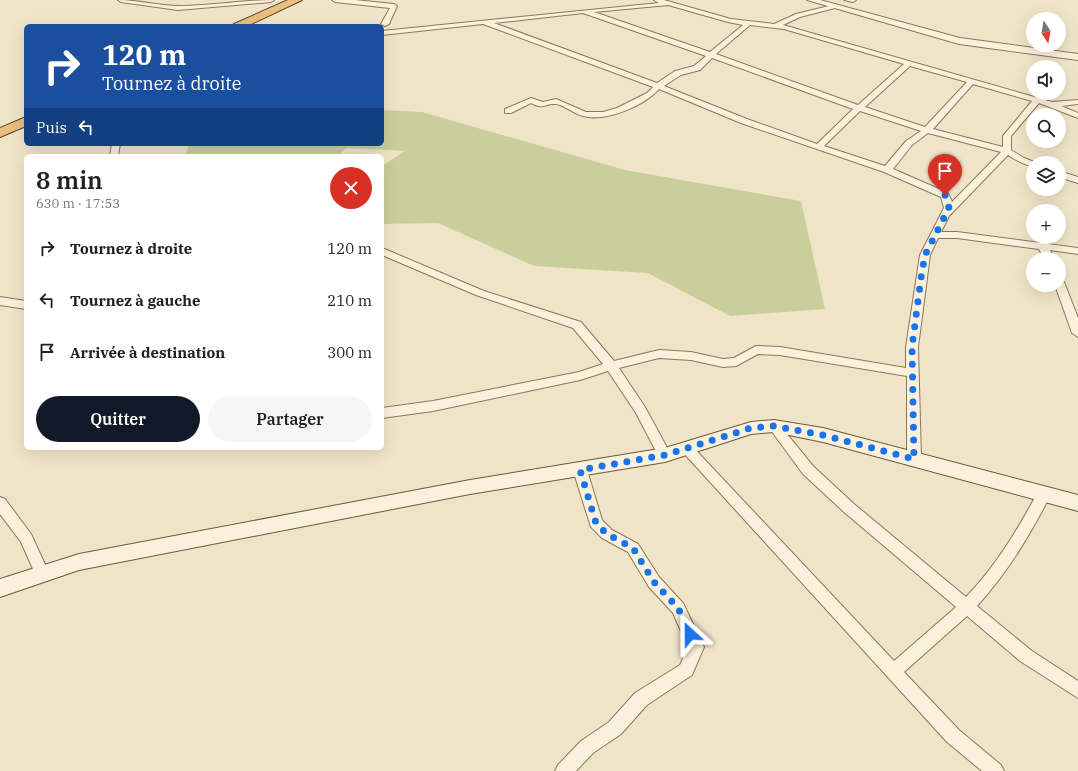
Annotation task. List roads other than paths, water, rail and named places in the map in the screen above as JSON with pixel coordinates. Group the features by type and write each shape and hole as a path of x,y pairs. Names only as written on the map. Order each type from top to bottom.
{"highway":[{"path":"243,24 297,0"},
{"path":"0,133 24,122"}],"main road":[{"path":"0,588 79,562 470,487 665,455 751,428 774,426 823,435 1078,503"}],"street":[{"path":"121,0 178,8 271,0"},
{"path":"335,0 394,6 388,15 385,24"},
{"path":"657,0 730,21 777,25 1050,104 1078,116"},
{"path":"811,0 959,41 1078,57"},
{"path":"847,0 854,0"},
{"path":"384,34 584,11 667,4"},
{"path":"777,25 798,15 834,7"},
{"path":"584,11 859,108 928,130 1007,151 1026,162"},
{"path":"484,22 553,46 744,121 886,170 945,195 949,208 925,255 912,347 914,459"},
{"path":"508,111 531,100 542,105 556,101 585,114 612,114 650,95 658,86 678,73 697,68 749,23"},
{"path":"818,147 908,64"},
{"path":"886,170 909,143 928,130 972,81"},
{"path":"945,215 1007,151 1007,136 1036,101"},
{"path":"1050,104 1078,102"},
{"path":"1066,176 1078,180"},
{"path":"935,235 957,235 1078,251"},
{"path":"1043,247 1046,252"},
{"path":"384,252 480,293 577,325 611,366 637,404 665,455"},
{"path":"1063,292 1078,333"},
{"path":"0,301 24,305"},
{"path":"384,413 433,406 580,376 611,366 659,354 691,356 723,363 736,362 756,350 780,351 913,373"},
{"path":"774,426 808,470 849,508 1026,656 1078,690"},
{"path":"686,449 953,736 995,771"},
{"path":"564,771 587,746 615,728 641,699 686,670 696,647 678,608 654,582 633,548 607,534 596,523 580,470"},
{"path":"893,672 967,606 1012,551 1044,494"},
{"path":"0,503 26,538 42,573"}]}
